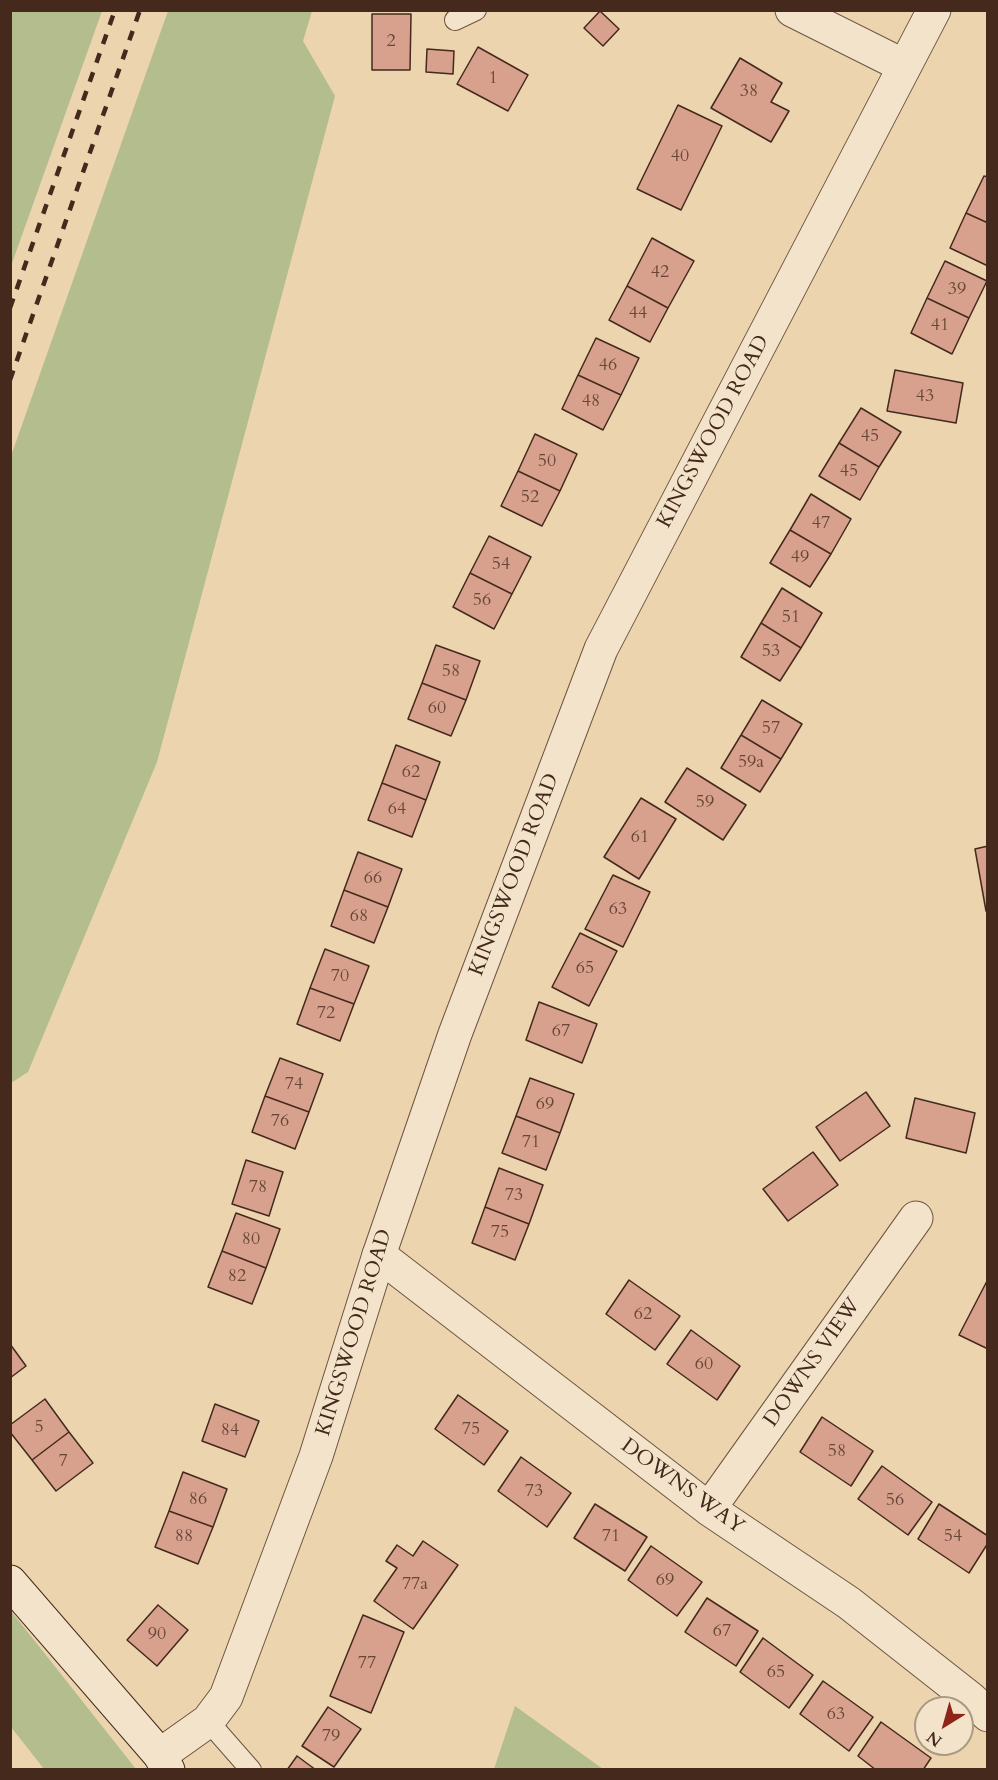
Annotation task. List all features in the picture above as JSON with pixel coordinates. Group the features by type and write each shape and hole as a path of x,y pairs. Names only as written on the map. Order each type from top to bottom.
{"street":[{"path":"792,10 904,66"},
{"name":"KINGSWOOD ROAD","path":"164,1762 208,1721 226,1697 316,1456 379,1255 455,1034 601,648 933,10"},
{"name":"DOWNS VIEW","path":"709,1509 916,1218"},
{"name":"DOWNS WAY","path":"379,1255 709,1509 849,1603 971,1699 987,1715"},
{"path":"10,1582 164,1762"}],"lane":[{"path":"455,20 476,10"},
{"path":"208,1721 251,1770"}],"green space":[{"path":"10,11 102,11 11,266"},
{"path":"168,11 312,11 303,41 335,96 157,762 28,1072 11,1083 11,456"},
{"path":"10,1611 136,1769 44,1769 11,1727"},
{"path":"515,1706 603,1769 494,1769"}],"building":[{"path":"600,11 619,29 603,46 584,28"},
{"path":"372,14 411,14 410,70 372,70"},
{"path":"478,47 528,75 508,111 457,84"},
{"path":"427,49 454,51 453,74 426,72"},
{"path":"740,58 782,83 771,102 789,111 771,142 711,108"},
{"path":"678,105 722,126 681,210 637,189"},
{"path":"984,176 988,177 988,223 966,213"},
{"path":"966,213 988,223 988,266 950,248"},
{"path":"652,238 694,261 668,308 627,286"},
{"path":"945,261 987,281 969,318 927,298"},
{"path":"627,286 668,308 650,342 609,320"},
{"path":"927,298 969,318 952,354 911,333"},
{"path":"596,338 639,358 621,395 578,375"},
{"path":"895,370 963,383 956,423 887,411"},
{"path":"578,375 621,395 603,430 562,409"},
{"path":"861,408 901,432 879,467 839,443"},
{"path":"535,434 577,454 560,491 518,471"},
{"path":"839,443 879,467 860,500 819,476"},
{"path":"518,471 560,491 542,526 501,506"},
{"path":"811,494 851,519 831,554 790,530"},
{"path":"790,530 831,554 810,587 770,563"},
{"path":"489,536 531,557 512,594 470,573"},
{"path":"470,573 512,594 494,629 453,607"},
{"path":"782,588 822,613 801,648 761,623"},
{"path":"761,623 801,648 780,681 741,657"},
{"path":"436,645 480,661 466,700 422,683"},
{"path":"422,683 466,700 451,736 408,719"},
{"path":"762,700 802,724 781,759 741,735"},
{"path":"741,735 781,759 760,792 721,768"},
{"path":"396,745 440,762 426,800 382,783"},
{"path":"687,768 746,805 723,840 665,802"},
{"path":"382,783 426,800 412,837 368,820"},
{"path":"641,798 676,819 639,879 604,857"},
{"path":"988,846 988,911 986,911 975,849"},
{"path":"358,852 402,869 388,907 344,890"},
{"path":"613,875 650,892 623,947 585,929"},
{"path":"344,890 388,907 374,943 331,926"},
{"path":"580,933 617,951 589,1006 552,987"},
{"path":"325,949 369,966 354,1004 310,988"},
{"path":"310,988 354,1004 340,1041 297,1024"},
{"path":"539,1002 597,1024 582,1063 526,1040"},
{"path":"280,1058 323,1074 309,1112 265,1096"},
{"path":"530,1078 574,1094 560,1133 516,1116"},
{"path":"866,1092 890,1126 840,1161 816,1127"},
{"path":"265,1096 309,1112 295,1149 252,1132"},
{"path":"915,1098 975,1113 966,1153 906,1138"},
{"path":"516,1116 560,1133 546,1170 502,1153"},
{"path":"813,1152 838,1185 788,1221 763,1189"},
{"path":"246,1160 283,1172 269,1216 232,1204"},
{"path":"499,1168 543,1185 529,1224 485,1207"},
{"path":"485,1207 529,1224 515,1260 472,1243"},
{"path":"236,1213 280,1229 266,1268 222,1251"},
{"path":"222,1251 266,1268 252,1304 208,1287"},
{"path":"629,1280 680,1316 655,1350 606,1314"},
{"path":"988,1282 988,1349 959,1335"},
{"path":"691,1330 740,1366 717,1400 667,1364"},
{"path":"10,1344 26,1366 10,1378"},
{"path":"458,1395 508,1431 484,1465 435,1429"},
{"path":"45,1399 69,1432 32,1460 10,1432 10,1425"},
{"path":"215,1404 259,1421 245,1457 202,1441"},
{"path":"822,1417 873,1451 851,1486 800,1452"},
{"path":"69,1432 93,1463 56,1491 32,1460"},
{"path":"521,1457 571,1493 547,1527 498,1491"},
{"path":"882,1466 932,1502 908,1535 858,1499"},
{"path":"183,1472 227,1489 213,1527 169,1511"},
{"path":"595,1504 647,1537 625,1571 574,1538"},
{"path":"939,1504 988,1536 988,1543 969,1573 918,1539"},
{"path":"169,1511 213,1527 198,1564 155,1547"},
{"path":"423,1541 458,1565 413,1629 374,1601 397,1568 386,1561 397,1545 413,1556"},
{"path":"651,1546 702,1582 677,1616 628,1580"},
{"path":"707,1598 758,1631 736,1666 685,1632"},
{"path":"158,1605 188,1630 157,1666 127,1640"},
{"path":"363,1615 404,1632 371,1713 330,1696"},
{"path":"763,1638 813,1675 789,1708 740,1672"},
{"path":"823,1681 873,1717 849,1751 800,1714"},
{"path":"328,1707 361,1729 334,1767 302,1746"},
{"path":"881,1722 914,1746 914,1756 931,1758 923,1770 876,1770 858,1756"},
{"path":"297,1756 316,1770 287,1770"}],"railway":[{"path":"10,308 115,10"},
{"path":"10,380 140,10"}]}
